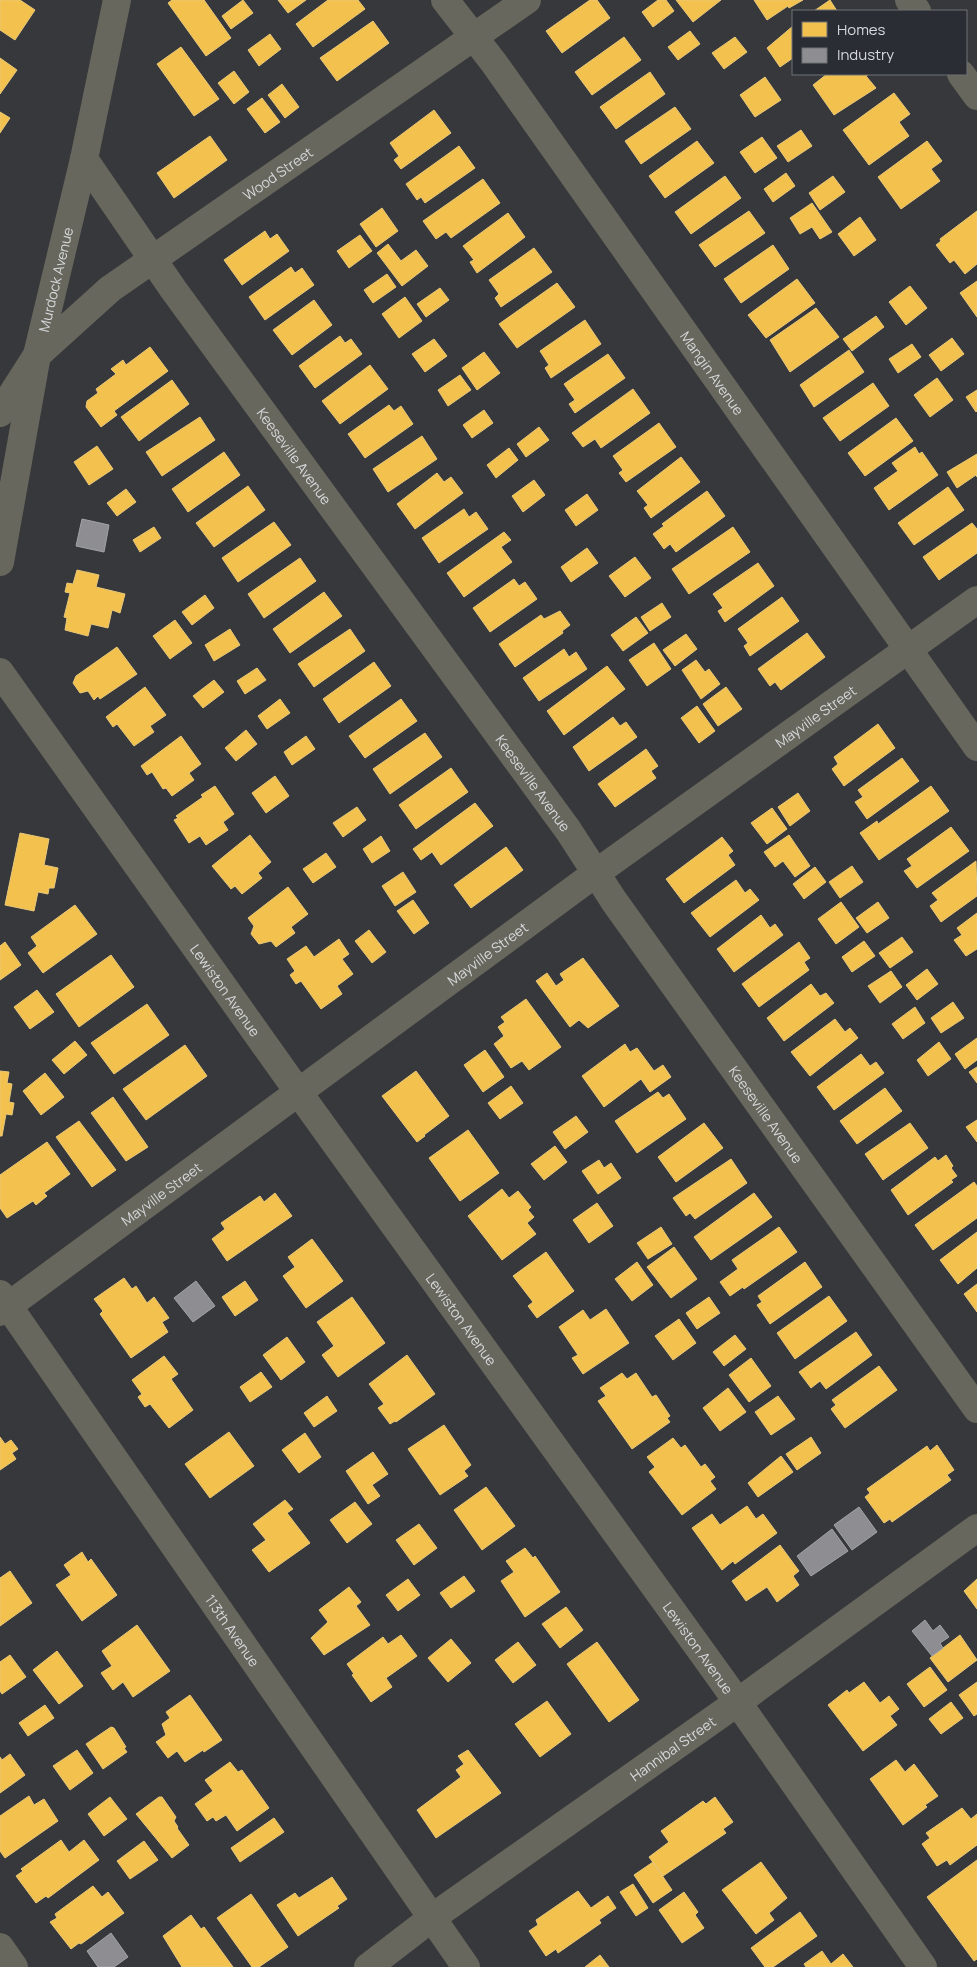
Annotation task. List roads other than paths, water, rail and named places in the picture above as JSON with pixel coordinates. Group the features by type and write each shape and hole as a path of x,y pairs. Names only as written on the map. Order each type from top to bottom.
{"street":[{"name":"Murdock Avenue","path":"0,562 37,355 84,159 117,0"},
{"name":"Mangin Avenue","path":"445,0 475,38 977,747"},
{"name":"Wood Street","path":"37,355 110,289 152,258 475,38 527,0"},
{"path":"962,75 977,96"},
{"name":"Keeseville Avenue","path":"84,159 152,258 568,830 596,873 977,1409"},
{"path":"0,412 37,355"},
{"name":"Mayville Street","path":"3,1304 299,1094 596,873 977,600"},
{"name":"Lewiston Avenue","path":"0,672 299,1094 738,1702 923,1967"},
{"name":"113th Avenue","path":"3,1304 433,1917 466,1967"},
{"name":"Hannibal Street","path":"368,1967 433,1917 738,1702 977,1528"},
{"path":"0,1947 14,1967"}]}
